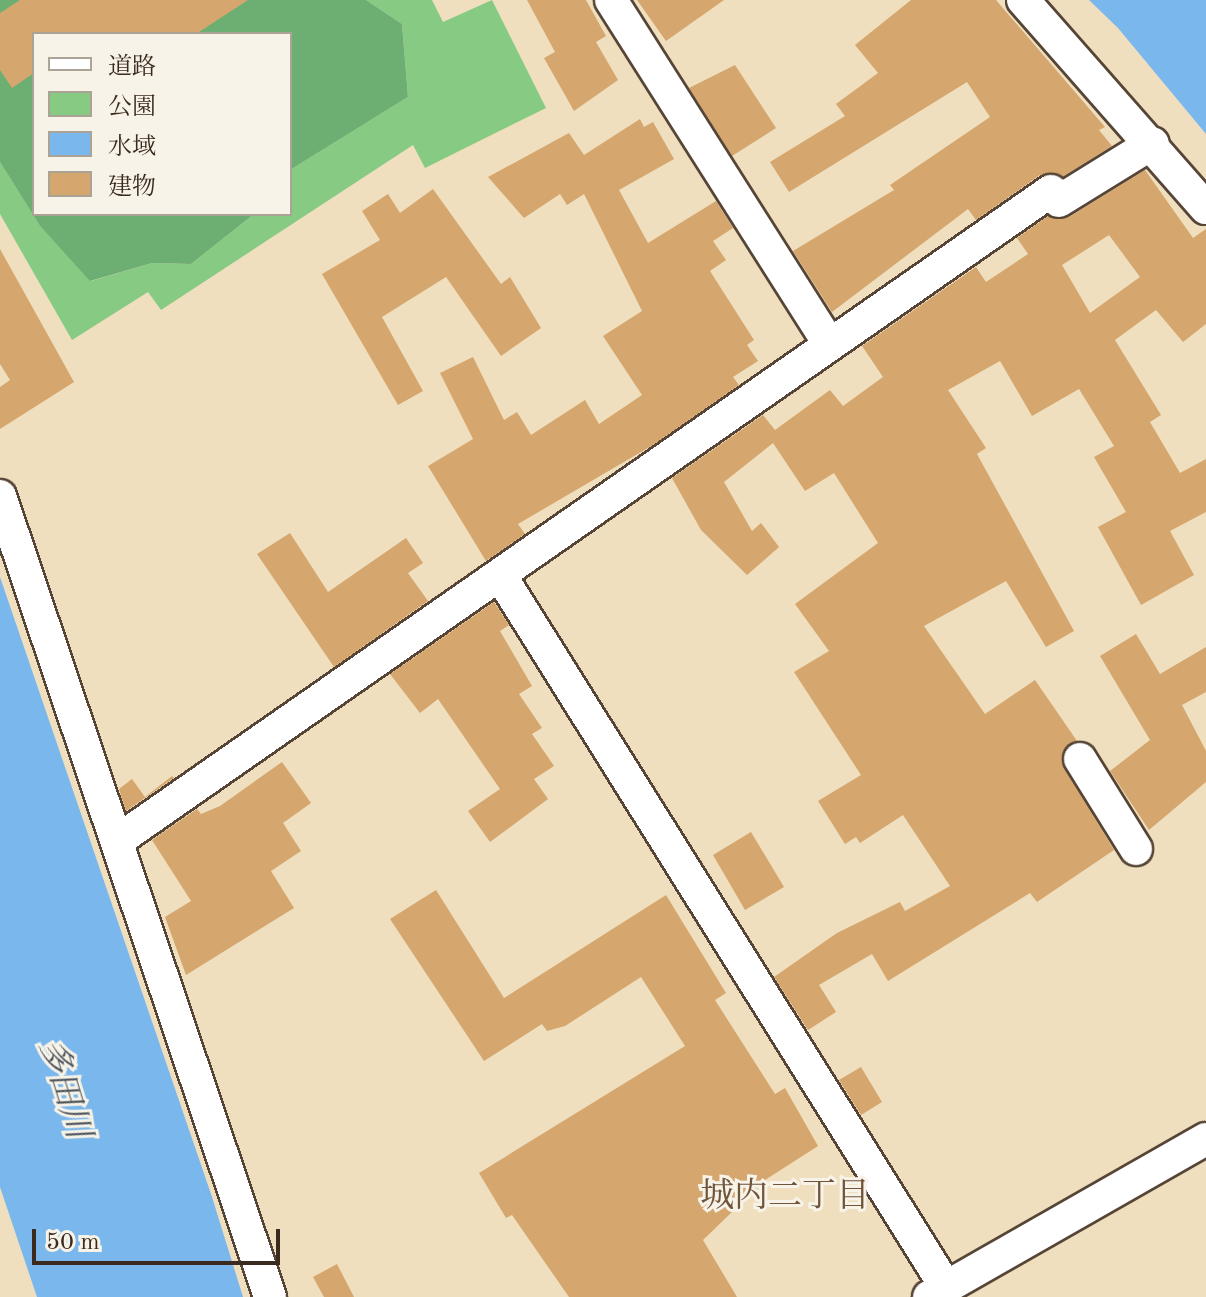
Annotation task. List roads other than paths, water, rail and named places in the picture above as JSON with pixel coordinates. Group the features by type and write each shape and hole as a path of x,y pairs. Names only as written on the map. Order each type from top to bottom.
{"street":[{"path":"611,0 829,344"},
{"path":"1023,0 1153,143 1206,208"},
{"path":"117,841 829,344 1055,196 1153,143"},
{"path":"0,496 270,1297"},
{"path":"500,575 938,1292 1206,1139"},
{"path":"1080,759 1136,849"}],"water":[{"path":"1089,0 1206,0 1206,134 1118,28"},
{"name":"多田川","path":"0,577 212,1197 243,1297 37,1297 0,1187"}],"district":[{"name":"城内二丁目","path":"785,1198"}]}
